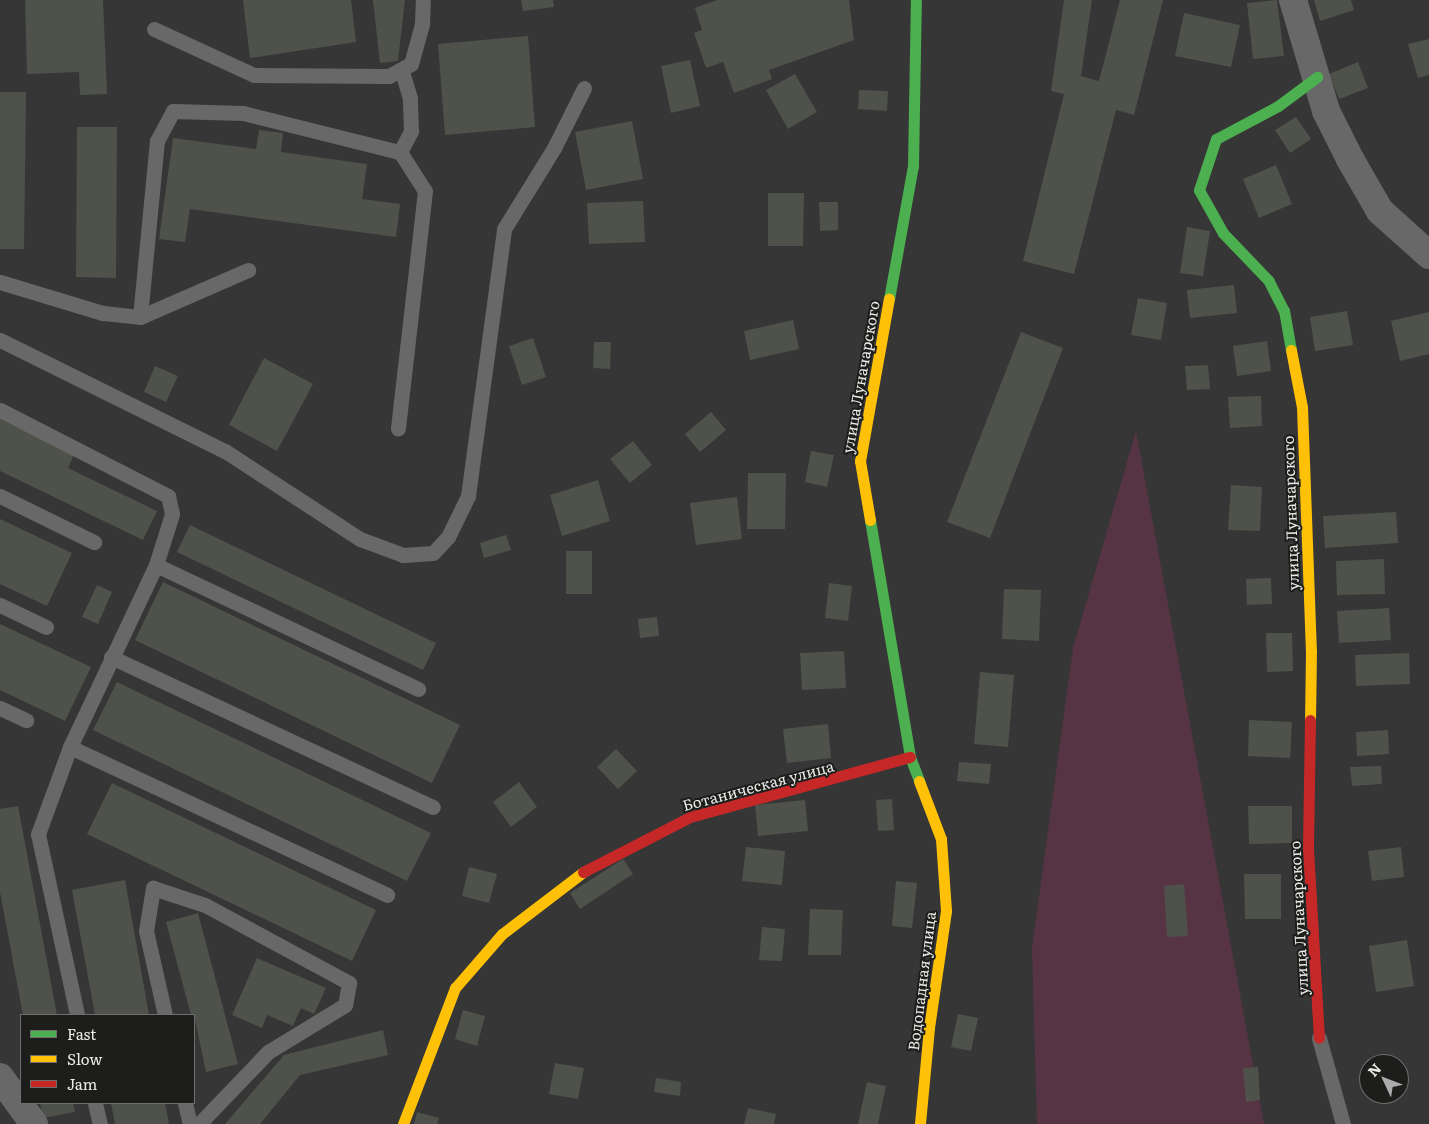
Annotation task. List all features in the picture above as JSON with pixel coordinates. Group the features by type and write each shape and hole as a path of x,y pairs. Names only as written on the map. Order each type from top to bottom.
{"street":[{"name":"улица Луначарского","path":"910,757 860,461 913,166 916,0"},
{"path":"1293,0 1326,111 1380,211 1429,255"},
{"name":"улица Луначарского","path":"1317,77 1278,106 1216,139 1199,190 1223,233 1268,280 1284,311 1302,407 1311,651 1308,848 1319,1038"},
{"name":"Ботаническая улица","path":"403,1124 455,988 502,934 581,873 690,817 910,757"},
{"name":"Водопадная улица","path":"910,757 941,839 946,911 929,1028 920,1124"},
{"path":"0,1077 34,1124"}],"lane":[{"path":"154,29 254,75 389,76 411,64 422,24 423,0"},
{"path":"400,152 411,131 410,98 402,70"},
{"path":"0,340 225,452 360,539 403,555 433,554 448,537 468,496 504,229 554,148 584,88"},
{"path":"140,317 157,141 173,111 243,113 400,152 425,191 398,428"},
{"path":"0,282 103,313 140,317 248,270"},
{"path":"0,410 168,496 172,514 156,565 70,747 38,834 77,1014"},
{"path":"0,496 94,542"},
{"path":"156,565 418,689"},
{"path":"0,605 46,627"},
{"path":"111,657 433,807"},
{"path":"0,708 26,720"},
{"path":"70,747 387,895"},
{"path":"165,1014 146,931 153,888 205,905 349,983 345,1005 268,1052 200,1124"},
{"path":"1319,1038 1344,1124"},
{"path":"95,1104 100,1124"},
{"path":"186,1104 190,1124"}],"shaded area":[{"path":"1136,431 1264,1124 1037,1124 1032,948 1073,648"}],"building":[{"path":"25,0 103,0 107,94 80,95 79,72 27,74"},
{"path":"243,0 351,0 356,42 250,58"},
{"path":"373,0 405,0 398,61 380,63"},
{"path":"521,0 553,0 554,7 523,11"},
{"path":"717,0 849,0 854,40 769,70 772,79 734,93 723,62 706,68 694,33 702,30 695,8"},
{"path":"1064,0 1092,0 1081,76 1099,81 1120,0 1163,0 1134,115 1116,110 1074,274 1023,261 1064,94 1051,91"},
{"path":"1277,0 1284,56 1253,59 1247,3"},
{"path":"1314,0 1351,0 1354,10 1320,21"},
{"path":"1184,13 1240,25 1231,67 1175,56"},
{"path":"528,36 535,127 445,135 438,44"},
{"path":"1429,39 1429,75 1418,78 1408,44"},
{"path":"690,60 700,106 671,113 661,66"},
{"path":"1358,62 1368,88 1339,99 1329,74"},
{"path":"795,74 817,112 788,129 766,90"},
{"path":"859,90 888,91 887,111 858,109"},
{"path":"0,92 26,92 24,249 0,249"},
{"path":"1296,117 1311,139 1290,153 1275,130"},
{"path":"632,121 643,179 586,190 575,132"},
{"path":"77,127 117,127 116,278 76,277"},
{"path":"259,130 283,133 281,152 367,164 362,199 400,204 396,237 190,209 185,242 159,239 173,138 256,149"},
{"path":"1276,165 1292,204 1259,218 1243,179"},
{"path":"768,193 804,193 803,246 768,246"},
{"path":"643,201 645,242 589,244 587,203"},
{"path":"819,202 838,202 838,230 820,231"},
{"path":"1187,227 1210,231 1203,276 1180,273"},
{"path":"1234,285 1237,313 1190,318 1187,290"},
{"path":"1138,298 1167,303 1161,340 1131,335"},
{"path":"1347,311 1353,345 1315,351 1310,317"},
{"path":"1429,312 1429,354 1400,361 1391,321"},
{"path":"793,320 799,349 750,360 744,331"},
{"path":"1021,332 1063,348 990,538 947,522"},
{"path":"533,338 546,377 522,385 509,346"},
{"path":"1267,341 1271,371 1237,376 1233,346"},
{"path":"594,342 611,342 610,369 593,368"},
{"path":"264,358 313,384 277,451 229,425"},
{"path":"1208,365 1210,389 1187,390 1185,366"},
{"path":"155,366 178,376 166,402 144,392"},
{"path":"1261,396 1262,426 1230,428 1228,397"},
{"path":"711,412 726,430 700,452 685,434"},
{"path":"0,419 74,455 68,468 157,511 143,540 0,471"},
{"path":"633,441 652,465 630,483 610,459"},
{"path":"811,451 834,455 827,487 805,482"},
{"path":"748,473 786,473 785,529 747,529"},
{"path":"598,480 610,521 562,536 550,495"},
{"path":"1231,485 1262,487 1260,531 1228,530"},
{"path":"737,497 742,539 696,545 690,503"},
{"path":"1396,512 1398,543 1325,548 1323,516"},
{"path":"0,519 72,553 47,606 0,584"},
{"path":"190,525 436,643 423,670 177,552"},
{"path":"506,535 511,550 484,558 480,543"},
{"path":"566,551 592,551 592,594 566,594"},
{"path":"1384,559 1385,594 1337,595 1336,561"},
{"path":"1271,578 1272,604 1247,605 1246,579"},
{"path":"163,582 460,725 432,783 135,640"},
{"path":"829,583 852,586 848,621 825,618"},
{"path":"97,585 112,592 98,624 82,617"},
{"path":"1004,589 1041,590 1039,641 1002,639"},
{"path":"1389,608 1391,640 1339,643 1337,611"},
{"path":"657,617 659,636 640,638 638,619"},
{"path":"0,624 91,667 65,721 0,690"},
{"path":"1266,633 1292,633 1293,671 1267,672"},
{"path":"844,651 846,688 802,690 800,653"},
{"path":"1409,653 1410,684 1356,686 1355,655"},
{"path":"980,672 1014,675 1008,747 974,744"},
{"path":"117,682 431,833 407,881 93,730"},
{"path":"1249,720 1292,722 1290,758 1248,756"},
{"path":"828,724 831,758 787,763 783,729"},
{"path":"1388,730 1389,754 1357,756 1356,732"},
{"path":"616,749 637,771 618,789 597,767"},
{"path":"959,762 991,764 989,784 957,781"},
{"path":"1381,766 1382,784 1352,786 1350,767"},
{"path":"519,782 537,807 511,827 493,802"},
{"path":"112,783 376,910 352,961 87,834"},
{"path":"892,799 894,830 878,831 876,800"},
{"path":"805,800 808,831 758,836 755,805"},
{"path":"18,806 57,1014 23,1014 0,892 0,809"},
{"path":"1248,806 1292,806 1292,843 1249,844"},
{"path":"746,847 785,851 782,885 742,881"},
{"path":"1401,847 1404,877 1372,881 1368,851"},
{"path":"623,859 633,874 580,909 570,893"},
{"path":"469,867 497,874 489,903 462,896"},
{"path":"1244,874 1281,874 1281,919 1245,919"},
{"path":"125,880 149,1014 95,1014 72,890"},
{"path":"896,881 917,883 912,928 892,926"},
{"path":"1184,884 1188,936 1167,937 1164,886"},
{"path":"810,909 843,910 841,955 808,955"},
{"path":"198,913 238,1064 206,1072 195,1014 191,1014 166,922"},
{"path":"762,927 785,929 782,961 759,960"},
{"path":"1407,940 1414,986 1376,992 1369,946"},
{"path":"257,958 326,988 314,1014 301,1008 293,1026 267,1015 262,1028 232,1015"},
{"path":"463,1010 485,1016 477,1046 455,1039"},
{"path":"958,1014 978,1018 971,1051 951,1047"},
{"path":"383,1030 388,1055 300,1075 260,1124 225,1124 284,1055"},
{"path":"555,1063 584,1068 578,1099 549,1094"},
{"path":"1258,1067 1260,1100 1246,1102 1243,1068"},
{"path":"656,1078 681,1082 680,1096 654,1092"},
{"path":"867,1082 886,1086 878,1124 858,1124"},
{"path":"40,1104 73,1104 75,1112 43,1118"},
{"path":"111,1104 165,1104 169,1124 115,1124"},
{"path":"748,1108 776,1114 774,1124 744,1124"},
{"path":"417,1112 439,1118 437,1124 414,1124"}],"traffic: fast":[{"path":"889,299 913,166 916,0"},
{"path":"1291,350 1284,311 1269,281 1223,233 1199,190 1216,139 1278,106 1317,77"},
{"path":"870,520 910,757 919,781"}],"traffic: slow":[{"path":"870,520 860,461 889,299"},
{"path":"1291,350 1302,407 1311,651 1310,720"},
{"path":"919,781 941,839 946,911 929,1028 920,1124"},
{"path":"403,1124 455,988 502,934 583,872"}],"traffic: jam":[{"path":"1310,720 1308,848 1319,1038"},
{"path":"583,872 690,817 910,757"}]}
